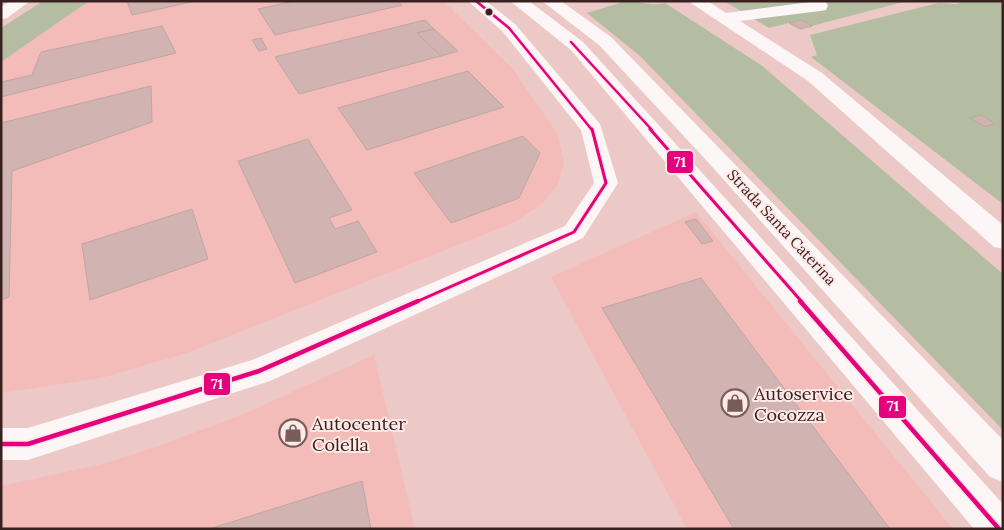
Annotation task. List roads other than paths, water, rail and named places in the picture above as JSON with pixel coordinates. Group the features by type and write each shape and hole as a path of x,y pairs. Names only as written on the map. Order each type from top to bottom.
{"street":[{"path":"1,14 22,1"},
{"path":"1,444 28,444 259,370 574,232 606,184 592,128 509,28 476,1"},
{"path":"518,1 577,46 999,529"},
{"name":"Strada Santa Caterina","path":"550,1 605,41 716,156 1003,465"},
{"path":"700,3 728,10 820,6"},
{"path":"728,10 815,77 1003,240"}],"place":[{"name":"Autoservice Cocozza","path":"735,403"},
{"name":"Autocenter Colella","path":"293,433"}]}
